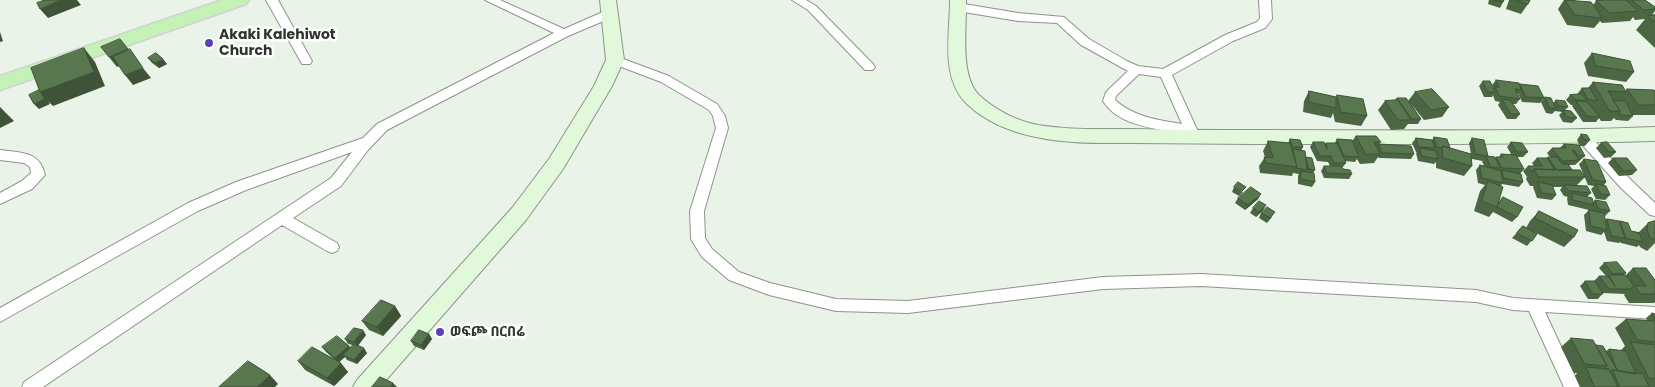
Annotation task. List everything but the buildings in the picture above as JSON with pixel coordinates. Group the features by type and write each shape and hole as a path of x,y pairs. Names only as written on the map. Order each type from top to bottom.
{"main road":[{"path":"0,73 214,0"},
{"path":"0,83 240,0"}],"street":[{"path":"272,0 306,60"},
{"path":"491,0 564,33"},
{"path":"798,0 812,8 868,67"},
{"path":"1266,0 1266,18 1261,25 1229,38 1165,73 1136,70 1085,42 1060,20 1018,17 958,3 958,57 960,73 966,93 983,107 1008,121 1034,130 1066,135 1193,133 1583,137 1655,134"},
{"path":"30,387 336,182 353,162 365,142 382,127 564,33 609,7 615,60 603,86 556,164 519,214 365,387"},
{"path":"615,60 665,79 712,107 719,116 722,128 697,211 698,239 707,253 734,276 769,289 836,305 908,307 1103,283 1201,280 1476,296 1513,304 1655,313"},
{"path":"1136,70 1110,95 1109,101 1115,108 1134,117 1193,133"},
{"path":"1165,73 1193,133"},
{"path":"1583,137 1626,184 1655,211"},
{"path":"0,316 193,207 241,186 365,142"},
{"path":"0,155 27,159 36,165 38,175 27,185 0,200"},
{"path":"281,218 332,247"},
{"path":"1534,305 1572,387"}],"place":[{"name":"Akaki Kalehiwot Church","path":"209,43"},
{"name":"ወፍጮ በርበሬ","path":"440,332"}]}
